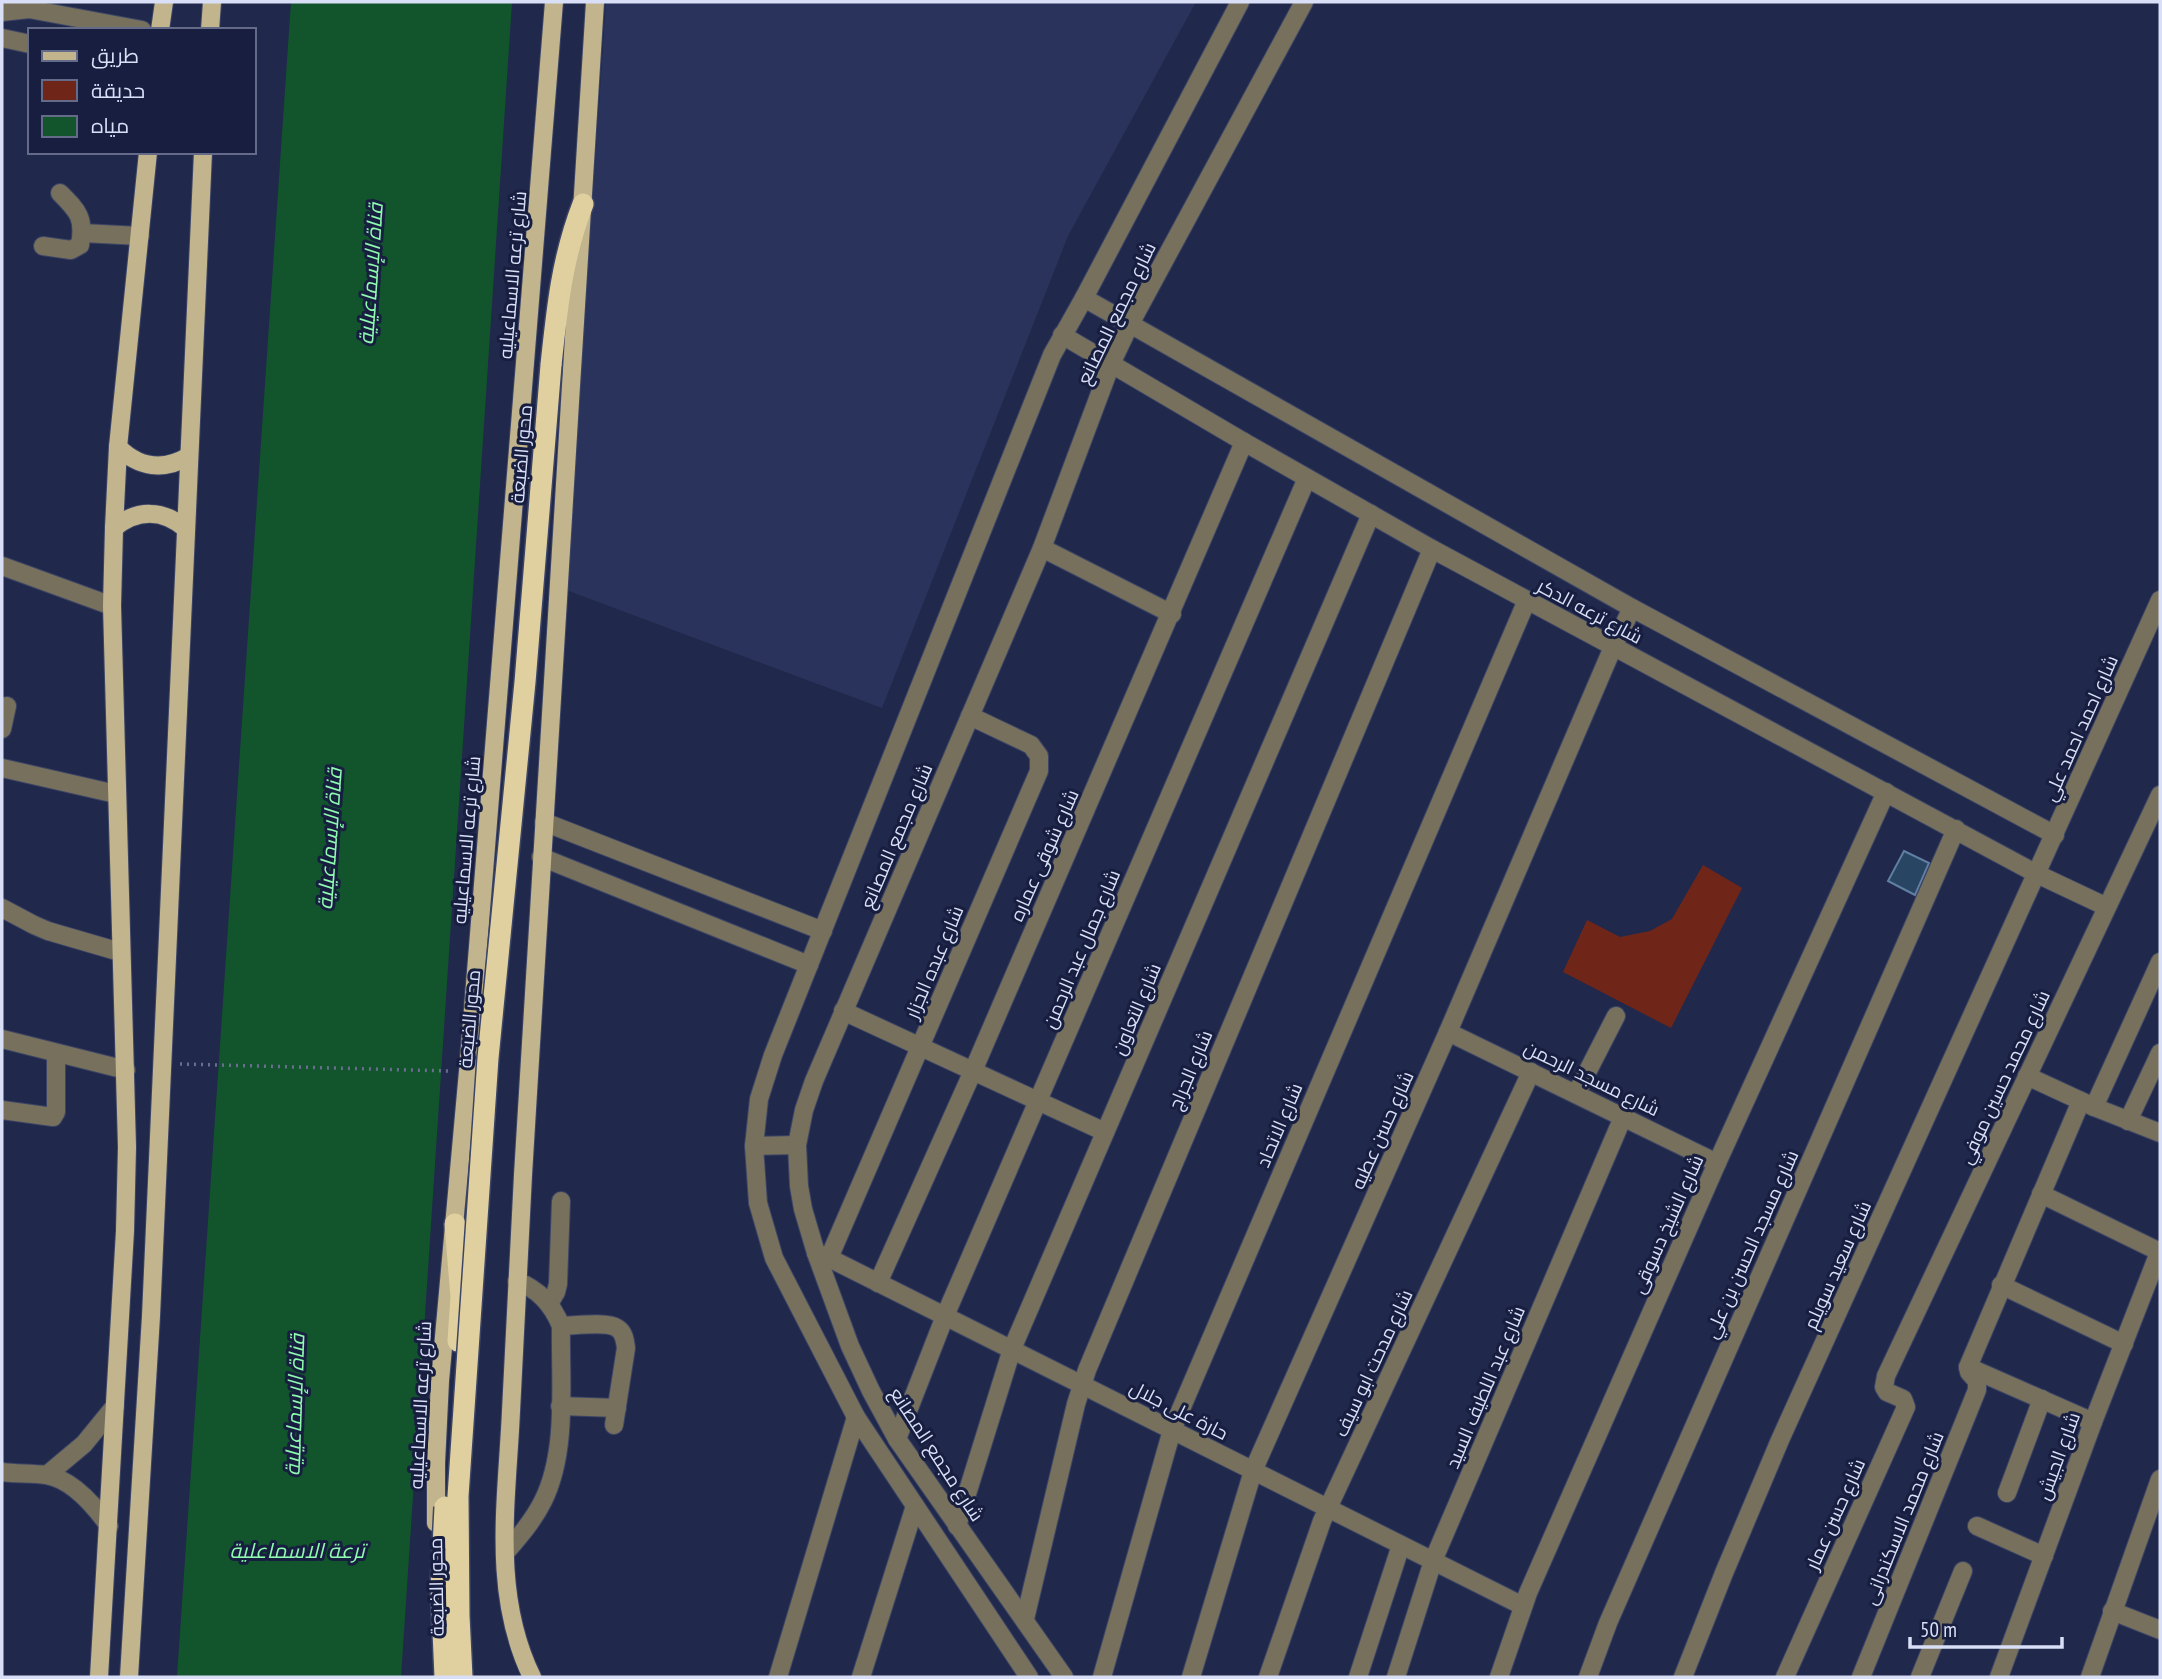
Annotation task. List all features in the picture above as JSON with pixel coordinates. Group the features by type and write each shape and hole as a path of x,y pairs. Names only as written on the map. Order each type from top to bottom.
{"highway":[{"name":"محور الضبعة","path":"463,1677 458,1592 458,1496 488,1058 525,682 551,365 561,280 569,241 583,204"},
{"path":"444,1677 442,1556 461,1297 455,1224"}],"main road":[{"path":"160,28 164,2"},
{"path":"210,28 212,2"},
{"name":"شارع ترعه الاسماعيليه","path":"463,1677 451,1648 437,1569 436,1463 440,1381 554,2"},
{"path":"532,1677 515,1636 509,1609 505,1553 541,857 595,2"},
{"path":"99,1677 125,1231 126,1070 116,794 112,606 114,528 118,447 148,154"},
{"path":"128,1677 151,1303 203,154"},
{"path":"118,447 133,460 152,466 172,464 189,456"},
{"path":"114,528 130,517 150,513 169,517 186,529"}],"street":[{"name":"شارع مجمع المصانع","path":"1029,1677 856,1417 774,1258 758,1203 754,1146 759,1100 773,1055 1043,375 1240,2"},
{"name":"شارع مجمع المصانع","path":"1064,1677 897,1439 871,1391 850,1346 822,1255 803,1209 797,1145 804,1110 814,1081 1042,548 1111,364 1304,2"},
{"path":"2,12 29,9 131,28"},
{"path":"2,38 28,44"},
{"path":"43,246 75,249 80,245 82,219 60,193"},
{"path":"82,233 140,236"},
{"name":"شارع ترعه الدكر","path":"1084,298 1632,608 2056,835"},
{"name":"شارع ترعه الدكر","path":"1062,335 1432,549 2037,874 2108,907"},
{"name":"شارع شوقى عماره","path":"878,1283 1172,614 1244,442"},
{"name":"شارع جمال عبد الرحمن","path":"897,1439 945,1316 1307,478"},
{"name":"شارع التعاون","path":"957,1527 1012,1349 1371,514"},
{"path":"1042,548 1172,614"},
{"name":"شارع الجراج","path":"1025,1619 1082,1384 1432,549"},
{"path":"2,566 112,606"},
{"name":"شارع الاتحاد","path":"1102,1677 1172,1430 1527,600"},
{"name":"شارع احمد احمد علي","path":"2037,874 2160,600"},
{"name":"شارع حسن عطيه","path":"1191,1677 1254,1471 1632,608"},
{"path":"2,729 7,706"},
{"name":"شارع عبده الجزار","path":"822,1255 920,1047 1041,764 1040,756 1031,745 970,716"},
{"path":"2,768 116,794"},
{"name":"شارع الشيخ دسوقى","path":"1499,1677 1523,1606 1717,1163 1886,792"},
{"name":"شارع محمد حسين موفي","path":"1886,1376 2160,795"},
{"path":"544,822 823,931"},
{"name":"شارع مسجد الحسن بن علي","path":"1588,1677 1608,1623 1956,829"},
{"path":"541,857 809,965"},
{"name":"شارع سعيد سويلم","path":"1684,1677 1771,1462 2037,874"},
{"path":"2,908 41,928 120,952"},
{"name":"شارع محمد الاسكندرانى","path":"1861,1677 1977,1390 1977,1381 1970,1371 2001,1285 2041,1194 2160,962"},
{"path":"843,1011 1105,1132"},
{"path":"1576,1094 1616,1016"},
{"name":"شارع مسجد الرحمن","path":"1448,1032 1717,1163"},
{"path":"2,1039 126,1070"},
{"path":"2,1110 53,1117 56,1112 56,1053"},
{"path":"2128,1121 2160,1053"},
{"name":"شارع مدحت ابو سيف","path":"1268,1677 1328,1508 1531,1072"},
{"path":"2027,1076 2160,1133"},
{"name":"شارع عبد اللطيف السيد","path":"1396,1677 1433,1561 1623,1117"},
{"path":"754,1146 797,1145"},
{"path":"2041,1194 2160,1251"},
{"path":"549,1304 558,1284 561,1201"},
{"name":"شارع الجيش","path":"1999,1677 2093,1422 2160,1251"},
{"name":"حارة على جلال","path":"822,1255 1523,1606"},
{"path":"505,1553 530,1524 548,1488 559,1449 561,1326 549,1304 535,1290 517,1281"},
{"path":"2001,1285 2124,1344"},
{"path":"560,1406 616,1416 626,1348 624,1336 617,1328 608,1325 561,1326"},
{"path":"1970,1371 2093,1422"},
{"name":"شارع حسن عمار","path":"1785,1677 1906,1407 1903,1399 1887,1392 1884,1387 1886,1376"},
{"path":"2007,1493 2042,1399"},
{"path":"47,1475 84,1444 115,1406"},
{"path":"778,1677 856,1417"},
{"path":"2,1472 47,1475 76,1490 88,1500 108,1526"},
{"path":"2090,1677 2112,1611 2153,1522 2160,1479"},
{"path":"861,1677 915,1506"},
{"path":"1977,1526 2044,1556"},
{"path":"1358,1677 1401,1545"},
{"path":"1920,1677 1962,1571"},
{"path":"2112,1611 2160,1630"}],"path":[{"path":"176,1063 445,1071"}],"shaded area":[{"path":"606,2 1196,2 1068,236 882,708 566,590"}],"green space":[{"path":"1703,865 1742,888 1671,1028 1563,972 1587,920 1620,937 1650,931 1672,919"}],"water":[{"name":"ترعة الاسماعلية","path":"291,2 512,2 401,1677 177,1677"}],"building":[{"path":"1904,851 1929,863 1915,895 1888,881"}],"water label":[{"name":"قناة الإسماعيلية","path":"371,274"},
{"name":"قناة الإسماعيلية","path":"330,839"},
{"name":"قناة الإسماعيلية","path":"295,1405"}]}
